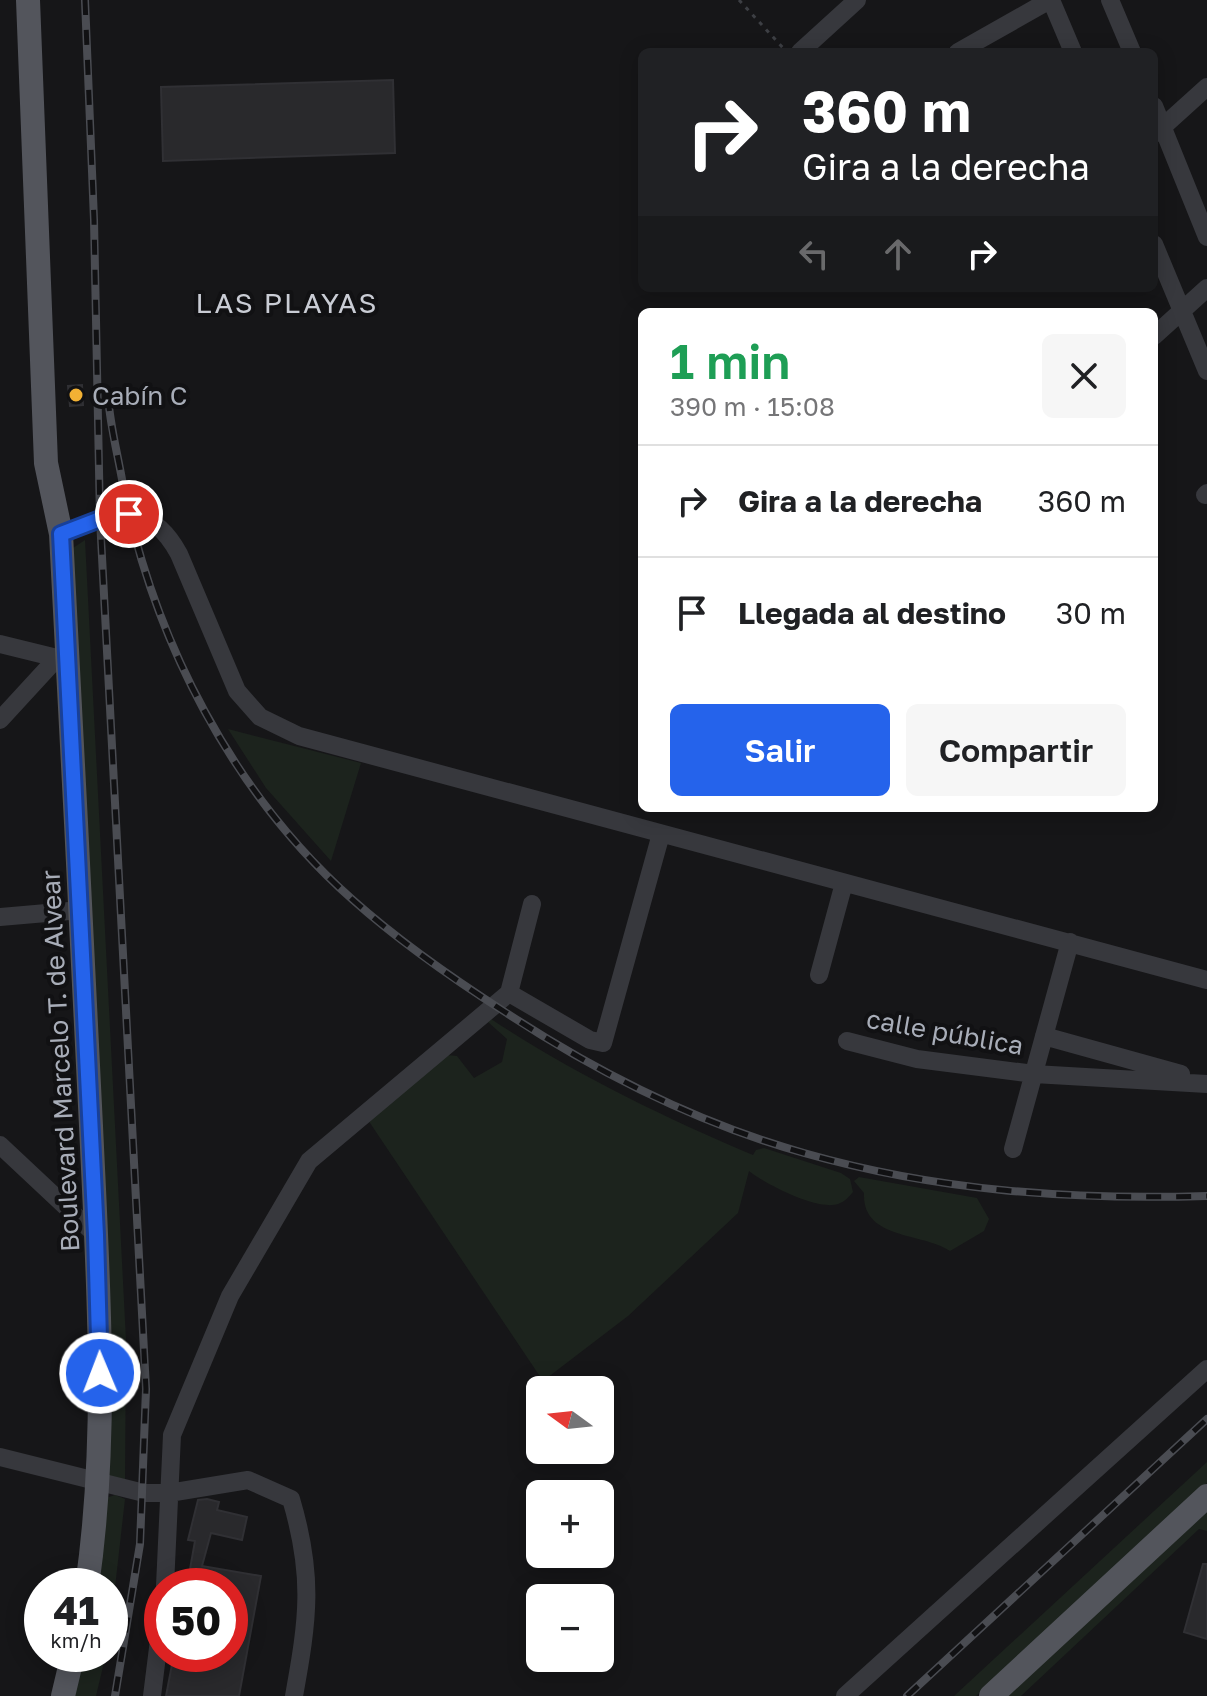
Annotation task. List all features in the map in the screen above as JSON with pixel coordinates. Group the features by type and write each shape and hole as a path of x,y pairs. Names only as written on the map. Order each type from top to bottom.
{"main road":[{"name":"Boulevard Marcelo T. de Alvear","path":"28,0 46,463 61,534 62,657 81,910 96,1235 100,1400 97,1483 89,1568"},
{"path":"991,1696 1207,1496"},
{"path":"63,1696 69,1672"}],"street":[{"path":"804,48 857,0"},
{"path":"965,48 1051,0 1071,48"},
{"path":"1110,0 1130,48"},
{"path":"1207,87 1158,130 1207,237"},
{"path":"1158,253 1207,371"},
{"path":"1158,332 1207,288"},
{"path":"61,534 100,519 129,514 144,517 162,529 179,554 237,691 246,705 276,727 1207,980"},
{"path":"0,644 62,657"},
{"path":"0,720 62,657"},
{"path":"509,993 590,1040 603,1043 661,834"},
{"path":"819,975 844,883"},
{"path":"166,1568 172,1435 230,1296 304,1168 509,993 532,904"},
{"path":"0,917 81,910"},
{"name":"calle pública","path":"1013,1149 1070,942"},
{"name":"calle pública","path":"1044,1036 1207,1082"},
{"name":"calle pública","path":"847,1041 917,1059 1034,1074 1207,1082"},
{"path":"0,1145 96,1235"},
{"path":"845,1696 1207,1369"},
{"path":"0,1457 144,1493 169,1493 248,1480 291,1499 304,1542 308,1618 294,1696"},
{"path":"152,1696 155,1672"}],"path":[{"path":"739,0 783,48"}],"shaded area":[{"path":"85,540 126,1340 125,1482 106,1479 73,548"},
{"path":"228,729 361,763 331,861 266,788"},
{"path":"491,1019 554,1058 652,1109 753,1155 756,1150 764,1148 841,1173 850,1179 853,1192 838,1204 817,1204 779,1189 749,1171 738,1213 628,1316 550,1376 540,1376 368,1120 446,1055 457,1056 474,1078 502,1062 507,1039 488,1022"},
{"path":"859,1177 977,1198 989,1219 984,1231 950,1251 895,1232 873,1219 866,1208 864,1193 854,1181"},
{"path":"1207,1462 1207,1483 976,1696 954,1696"},
{"path":"115,1495 125,1499 117,1568 98,1568 106,1498"},
{"path":"1207,1508 1207,1531 1199,1529 1021,1696 1006,1696"},
{"path":"79,1672 102,1672 96,1696 73,1696"}],"building":[{"path":"393,80 395,153 163,161 161,87"},
{"name":"Cabín C","path":"82,385 83,405 70,406 68,386"},
{"path":"198,1500 219,1502 217,1510 247,1517 242,1540 211,1533 202,1566 214,1568 190,1568 195,1541 188,1540"},
{"path":"1203,1564 1207,1564 1207,1639 1184,1632"},
{"path":"248,1574 261,1576 248,1647"},
{"path":"171,1672 243,1672 239,1696 166,1696"}],"railway":[{"path":"85,0 94,220 100,519 146,1389 140,1544 115,1696"},
{"path":"108,396 123,485 137,543 155,601 205,711 236,763 271,812 310,858 353,900 427,959 540,1034 612,1076 687,1111 764,1141 854,1166 954,1184 1054,1194 1207,1196"},
{"path":"907,1696 1207,1419"}],"place":[{"name":"Cabín C","path":"76,395"}],"district":[{"name":"LAS PLAYAS","path":"287,302"}],"route":[{"path":"100,1373 81,910 61,534 100,519 129,514"}]}
